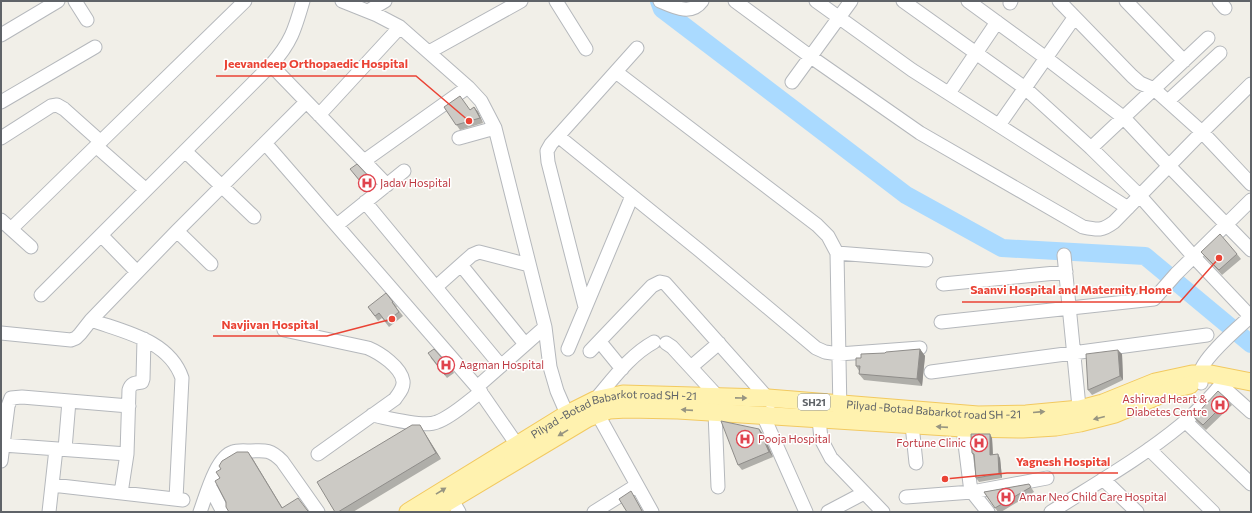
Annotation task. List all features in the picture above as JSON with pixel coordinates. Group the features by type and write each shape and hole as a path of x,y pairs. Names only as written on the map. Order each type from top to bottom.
{"main road":[{"name":"Pilyad -Botad Babarkot road SH -21","path":"717,405 768,398 912,425 962,421 978,415 1026,414 1080,416 1102,402 1155,382 1192,374 1200,378 1223,383 1247,381"},
{"name":"Pilyad -Botad Babarkot road SH -21","path":"1200,378 1227,376 1247,381"},
{"name":"Pilyad -Botad Babarkot road SH -21","path":"408,512 596,407 623,394 717,405 763,415 819,419 839,412 962,421"},
{"name":"Pilyad -Botad Babarkot road SH -21","path":"431,512 455,506 521,450 567,414 596,407"}],"street":[{"path":"1,35 58,1"},
{"path":"75,1 87,20"},
{"path":"31,247 5,227 98,144 245,1"},
{"path":"41,295 272,65 291,40 303,1"},
{"path":"342,1 368,11 400,27 468,87 481,101 495,128 545,327 550,367 557,391 567,414"},
{"path":"368,11 385,1"},
{"path":"429,52 521,1"},
{"path":"556,1 586,49"},
{"path":"660,1 678,9 690,10 699,5 702,1"},
{"path":"735,1 811,57 920,133 1083,227 1096,230 1104,229 1114,222 1251,84"},
{"path":"816,1 912,70 1128,208"},
{"path":"792,82 851,1"},
{"path":"903,1 1025,88 1091,148 1140,196 1248,319 1221,344 1203,365 1200,378"},
{"path":"968,1 1124,118 1251,250"},
{"path":"1059,1 1132,76 1140,83 1154,89 1168,101 1202,132 1251,184"},
{"path":"1128,2 1184,61"},
{"path":"999,125 1074,18"},
{"path":"949,93 997,22"},
{"path":"319,115 400,27"},
{"path":"1091,148 1208,38"},
{"path":"1,102 95,47"},
{"path":"585,307 548,162 547,151 551,144 637,48"},
{"path":"1168,101 1220,53"},
{"path":"272,65 387,185"},
{"path":"616,72 816,225 828,236 837,253 839,412"},
{"path":"364,161 468,87"},
{"path":"1,333 71,340 76,338 91,320 137,272 306,102"},
{"path":"1,138 51,106 57,105 64,109 146,190"},
{"path":"459,138 495,128"},
{"path":"558,136 699,250 816,348 825,352 839,354 920,348"},
{"path":"265,143 479,390 521,450"},
{"path":"185,151 254,217"},
{"path":"336,225 404,171"},
{"path":"568,349 632,196"},
{"path":"941,322 1152,299 1160,294 1176,274 1251,200"},
{"path":"365,202 501,366"},
{"path":"177,231 211,264"},
{"path":"101,235 137,272"},
{"path":"436,287 472,256 479,252 530,265"},
{"path":"837,253 926,260"},
{"path":"1064,255 1080,416"},
{"path":"461,265 525,344"},
{"path":"943,284 1066,272"},
{"path":"590,351 652,286 660,282 665,283 783,416"},
{"path":"52,485 181,500 182,378 178,368 171,357 161,348 144,339 91,320"},
{"path":"372,415 426,424 436,423 445,419 479,390 501,366 545,327"},
{"path":"284,330 368,348 384,356 398,370 403,380 402,390 395,399 318,454"},
{"path":"931,372 1207,335"},
{"path":"121,493 127,454 130,386 133,383 142,382 143,379 144,339"},
{"path":"600,342 622,369"},
{"path":"652,512 596,407 622,369 638,352 660,342 672,347 691,367 717,405 718,487"},
{"path":"691,367 719,343"},
{"path":"1059,510 1149,448 1185,421 1223,383 1251,412"},
{"path":"1,461 9,402 11,398 22,397 129,406"},
{"path":"48,512 69,401"},
{"path":"763,415 806,512"},
{"path":"819,419 821,439 831,458 883,512"},
{"path":"962,421 968,475 972,492 988,512"},
{"path":"1185,421 1251,484"},
{"path":"912,425 916,463"},
{"path":"3,445 127,454"},
{"path":"1149,448 1213,512"},
{"path":"200,512 219,463 225,456 233,452 265,450 275,454 282,461 318,512"},
{"path":"906,497 972,492 1047,478"},
{"path":"1103,479 1137,512"},
{"path":"594,512 638,485"},
{"path":"210,487 223,512"},
{"path":"828,512 864,493"}],"building":[{"path":"460,96 470,110 474,107 480,118 456,125 444,107"},
{"path":"357,164 373,181 365,187 350,169"},
{"path":"1220,234 1237,254 1219,270 1201,252"},
{"path":"386,293 399,312 386,322 379,313 375,316 368,307"},
{"path":"434,349 452,369 445,375 428,353"},
{"path":"920,349 917,379 859,374 860,366 856,366 856,358 861,358 861,354"},
{"path":"1118,350 1120,376 1088,390 1086,354"},
{"path":"1218,391 1228,400 1203,425 1194,417"},
{"path":"721,421 759,429 769,452 738,465"},
{"path":"412,425 420,425 436,453 338,512 335,512 317,482"},
{"path":"971,434 990,434 990,455 998,454 999,474 976,478"},
{"path":"237,452 248,452 282,508 298,498 309,512 229,512 226,507 226,502 215,481 220,478 216,472 221,469 219,466 222,461"},
{"path":"1029,484 1031,487 995,508 984,492"},
{"path":"631,491 643,512 627,512 619,499"}],"waterway":[{"path":"659,1 662,9 906,195 1002,248 1145,256 1251,344"}],"place":[{"name":"Jeevandeep Orthopaedic Hospital","path":"469,121"},
{"name":"Jadav Hospital","path":"367,183"},
{"name":"Saanvi Hospital and Maternity Home","path":"1219,258"},
{"name":"Navjivan Hospital","path":"392,319"},
{"name":"Aagman Hospital","path":"446,365"},
{"name":"Ashirvad Heart & Diabetes Centre","path":"1220,405"},
{"name":"Pooja Hospital","path":"745,439"},
{"name":"Fortune Clinic","path":"979,443"},
{"name":"Yagnesh Hospital","path":"945,479"},
{"name":"Amar Neo Child Care Hospital","path":"1006,497"}]}
